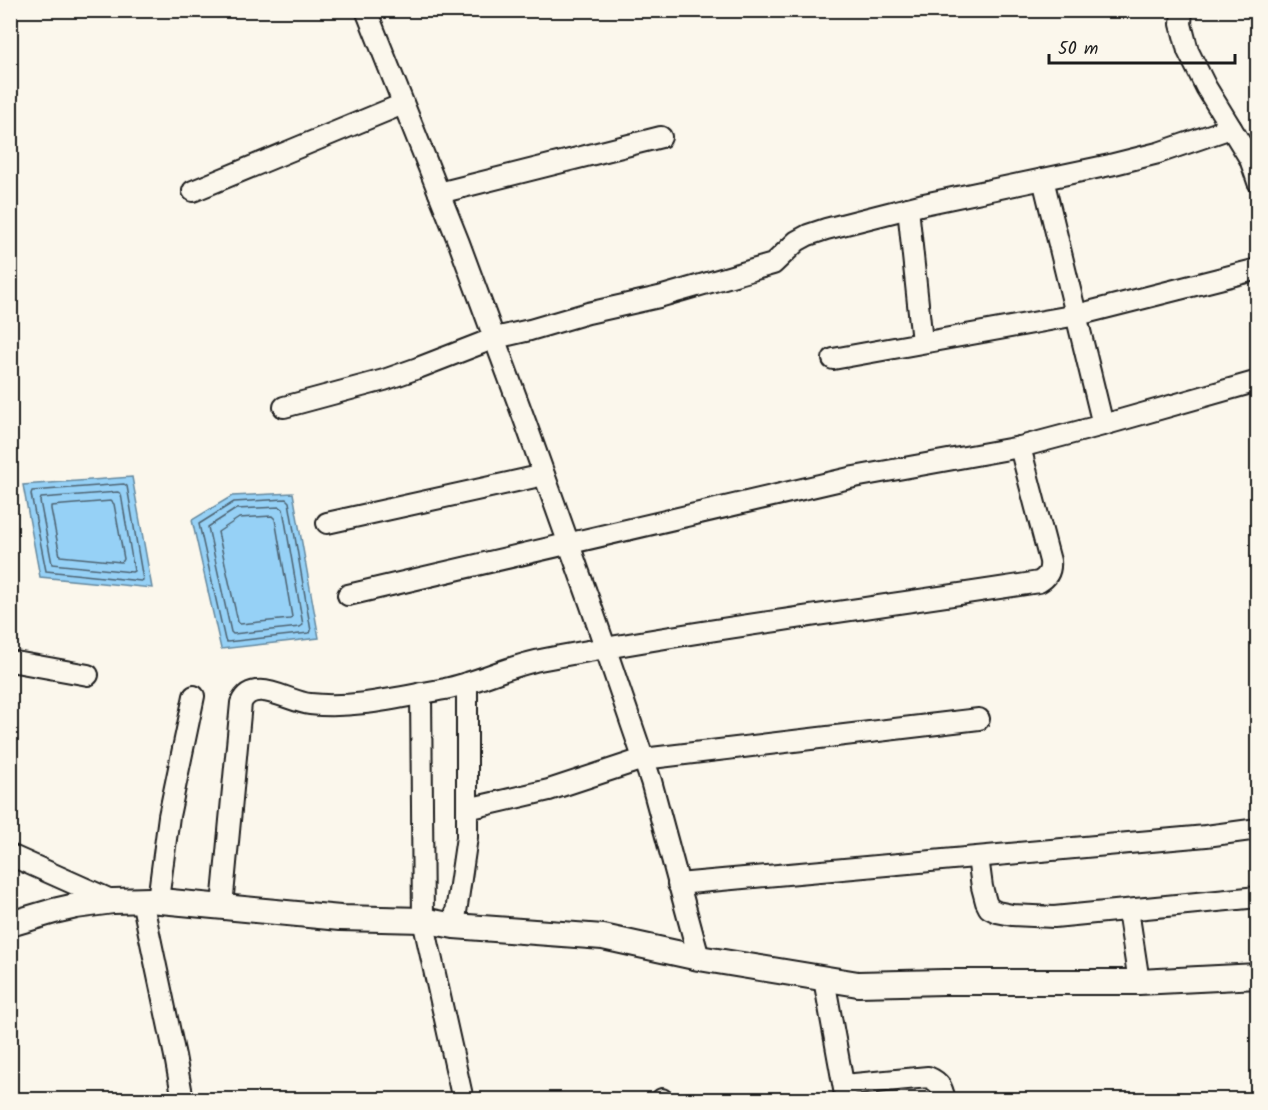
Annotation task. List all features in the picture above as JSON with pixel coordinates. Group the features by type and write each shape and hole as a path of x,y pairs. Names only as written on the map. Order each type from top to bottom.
{"street":[{"path":"366,10 459,243 569,544 651,781 699,958"},
{"path":"1182,10 1181,24 1188,51 1206,87 1231,128 1254,158 1257,182"},
{"path":"193,191 403,104"},
{"path":"284,407 418,369 495,338 658,297 773,264 797,241 808,235 908,208 1158,153 1231,128"},
{"path":"439,193 661,137"},
{"path":"1042,179 1103,425"},
{"path":"908,208 922,342"},
{"path":"833,359 1077,315 1257,269"},
{"path":"348,595 854,477 1020,447 1257,381"},
{"path":"222,906 241,703 249,693 256,690 267,691 306,704 351,705 454,687 530,661 605,647 1039,582 1049,574 1050,561 1020,447"},
{"path":"327,523 544,475"},
{"path":"10,662 88,675"},
{"path":"454,926 467,837 467,682"},
{"path":"421,693 423,920 463,1100"},
{"path":"183,1100 150,900 194,696"},
{"path":"467,810 549,790 643,759 979,719"},
{"path":"678,884 1206,837 1257,829"},
{"path":"10,855 113,901"},
{"path":"978,857 982,887 989,908 1012,915 1053,917 1257,897"},
{"path":"10,924 54,911 113,901 150,900 340,918 423,920 454,926 603,937 699,958 858,984 1139,982 1257,976"},
{"path":"1128,910 1139,982"},
{"path":"824,979 845,1092 928,1077 936,1080 945,1100"}],"water":[{"path":"132,477 152,588 40,577 23,485"},
{"path":"293,493 319,638 221,649 192,520 232,496"}]}
